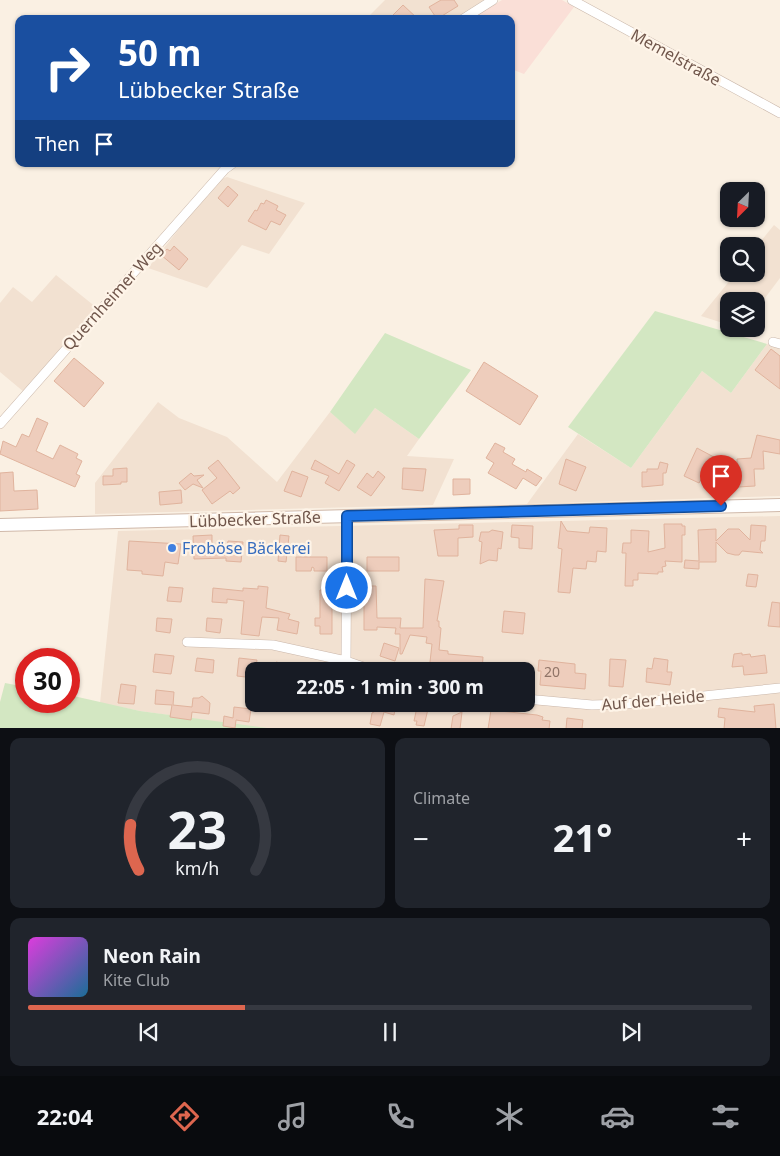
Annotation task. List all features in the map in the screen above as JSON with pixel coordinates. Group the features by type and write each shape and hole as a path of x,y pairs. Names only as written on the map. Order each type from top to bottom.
{"main road":[{"name":"Lübbecker Straße","path":"0,526 780,505"}],"street":[{"path":"469,15 493,0"},
{"name":"Memelstraße","path":"572,0 780,113"},
{"name":"Quernheimer Weg","path":"0,424 228,167"},
{"path":"346,661 347,516"},
{"path":"187,642 273,645 349,662"},
{"name":"Auf der Heide","path":"535,699 592,705 626,704 780,688"}],"shaded area":[{"path":"385,0 484,0 460,15 370,15"},
{"path":"502,0 562,0 574,7 524,74 515,71 515,15 478,15"},
{"path":"227,177 305,203 269,254 242,245 207,288 148,268 218,180"},
{"path":"774,225 780,230 780,278 765,298 765,292 720,292 729,282 765,282 764,237"},
{"path":"56,275 97,308 24,392 0,372 0,303 13,287 32,302"},
{"path":"720,293 720,322 701,316"},
{"path":"767,344 780,348 780,496 527,504 578,434 631,468 702,371 731,393"},
{"path":"158,402 179,418 227,437 277,482 330,412 355,433 375,408 419,439 407,456 454,459 433,505 95,514 95,483"},
{"path":"780,516 780,728 260,728 140,711 100,703 118,531"}],"green space":[{"path":"655,311 720,330 720,337 743,337 767,344 731,393 702,371 631,468 568,427"},
{"path":"385,333 471,370 419,439 375,408 355,434 330,412"},
{"path":"5,683 15,685 15,713 80,713 80,697 140,711 267,728 0,728 0,702"}],"building":[{"path":"441,0 454,0 458,6 443,15 434,15 429,7"},
{"path":"403,5 414,15 393,15"},
{"path":"228,186 238,195 228,207 218,198"},
{"path":"266,200 278,206 276,210 286,215 280,225 271,221 266,230 248,221 261,203 264,204"},
{"path":"174,246 188,259 179,270 161,255 167,249 170,251"},
{"path":"771,349 780,356 780,389 755,370"},
{"path":"74,358 104,383 84,407 54,381"},
{"path":"484,362 538,396 520,425 466,391"},
{"path":"37,418 48,423 36,451 53,459 60,445 78,454 76,458 82,461 76,474 80,476 75,487 0,454 3,441 16,447 22,434 29,437"},
{"path":"757,435 780,440 780,454 763,451 764,469 754,469 755,486 738,487 737,459 751,458"},
{"path":"495,443 505,448 503,452 515,459 512,464 526,472 527,469 542,478 536,486 523,478 516,489 488,473 494,463 486,458"},
{"path":"697,448 723,462 715,477 721,482 716,488 702,478 699,483 684,476"},
{"path":"566,459 586,467 576,491 559,484"},
{"path":"218,460 240,488 233,494 230,491 212,504 202,490 217,478 208,468"},
{"path":"315,460 339,474 347,460 355,465 339,491 325,483 329,476 311,469"},
{"path":"660,462 668,464 666,473 663,473 663,485 642,487 642,472 647,472 647,469 658,469"},
{"path":"127,468 127,482 103,485 103,476 113,476 113,469"},
{"path":"403,468 426,469 423,491 402,489"},
{"path":"292,471 308,477 301,497 284,491"},
{"path":"378,471 385,477 371,496 357,487 367,473 373,478"},
{"path":"13,472 14,491 37,490 38,509 0,511 0,473"},
{"path":"191,473 194,476 204,475 197,480 203,488 193,484 185,490 179,483"},
{"path":"453,479 470,479 470,494 453,495"},
{"path":"181,490 182,503 160,505 159,492"},
{"path":"561,521 567,531 589,533 590,527 607,528 606,552 597,551 596,562 587,561 586,569 573,568 570,593 558,592 562,549 558,548"},
{"path":"664,524 682,524 682,526 685,526 685,535 682,535 682,562 665,561 666,566 662,567 663,572 658,572 658,574 638,573 638,580 633,580 633,586 625,586 626,553 622,553 623,543 631,543 631,530 649,531 648,552 665,548"},
{"path":"459,525 473,525 473,537 458,538 458,556 438,556 434,530 459,529"},
{"path":"512,525 533,526 532,549 519,548 519,538 511,537"},
{"path":"751,525 766,526 765,541 761,541 760,550 763,553 742,551 739,555 735,555 727,553 716,542 716,562 699,562 699,569 684,568 685,560 699,561 698,530 716,529 716,541 728,529 739,529 750,540"},
{"path":"492,530 503,532 501,549 498,548 497,561 489,560 480,564 482,542 479,541 481,532"},
{"path":"212,535 212,549 227,547 228,541 243,542 241,562 226,561 226,558 194,559 193,536"},
{"path":"280,535 289,536 286,562 278,561"},
{"path":"129,541 181,544 178,564 165,562 163,576 127,570"},
{"path":"296,557 327,557 327,571 314,571 312,567 311,571 296,571"},
{"path":"367,557 399,557 399,571 367,571"},
{"path":"748,574 758,575 756,587 746,586"},
{"path":"425,579 444,581 437,621 439,621 439,627 441,628 439,650 448,651 448,654 483,657 483,662 430,662 432,644 426,643 427,637 410,635 402,654 400,654 400,634 395,634 396,628 377,627 377,630 364,630 364,586 376,586 377,618 401,618 400,628 423,628"},
{"path":"258,586 268,587 266,608 290,614 288,619 299,622 297,634 277,630 279,618 262,617 259,636 241,634 244,601 227,599 227,603 212,602 213,588 243,591 243,588 258,589"},
{"path":"169,587 183,588 181,602 167,601"},
{"path":"320,590 332,590 332,634 320,634 320,626 315,626 315,618 320,618"},
{"path":"772,602 780,603 780,627 768,626"},
{"path":"504,611 525,613 523,634 502,632"},
{"path":"157,618 172,619 170,633 156,631"},
{"path":"207,618 222,619 220,633 206,631"},
{"path":"384,643 399,648 395,661 380,656"},
{"path":"742,653 742,655 750,654 751,657 765,655 767,673 744,675 743,666 732,667 734,654"},
{"path":"155,654 174,656 171,674 153,672"},
{"path":"197,658 214,660 213,673 195,671"},
{"path":"239,658 257,660 257,662 245,662 245,677 237,676"},
{"path":"654,658 668,660 667,672 672,672 670,685 646,682 647,668 652,669"},
{"path":"610,659 626,660 623,687 609,686"},
{"path":"539,660 575,664 575,673 586,674 585,689 540,685 541,671 538,671"},
{"path":"121,684 136,686 134,704 118,703"},
{"path":"156,690 174,692 173,705 192,707 193,698 202,696 210,703 209,714 192,712 191,720 170,717 172,705 155,704"},
{"path":"774,704 776,728 724,728 725,718 718,717 719,708 755,712 754,706"},
{"path":"234,707 245,708 245,712 251,712 249,722 236,720 235,728 223,726 224,716 233,718"},
{"path":"384,712 380,726 370,724 372,713"},
{"path":"384,712 395,712 394,715"},
{"path":"416,712 427,712 424,726 416,725 417,721 414,721"},
{"path":"462,712 460,728 451,728 453,716"},
{"path":"491,712 509,712 543,717 542,720 550,721 549,728 488,728"},
{"path":"567,718 583,720 582,728 566,728"}],"place":[{"name":"Froböse Bäckerei","path":"172,548"}],"route":[{"path":"347,588 347,516 721,506"}]}
